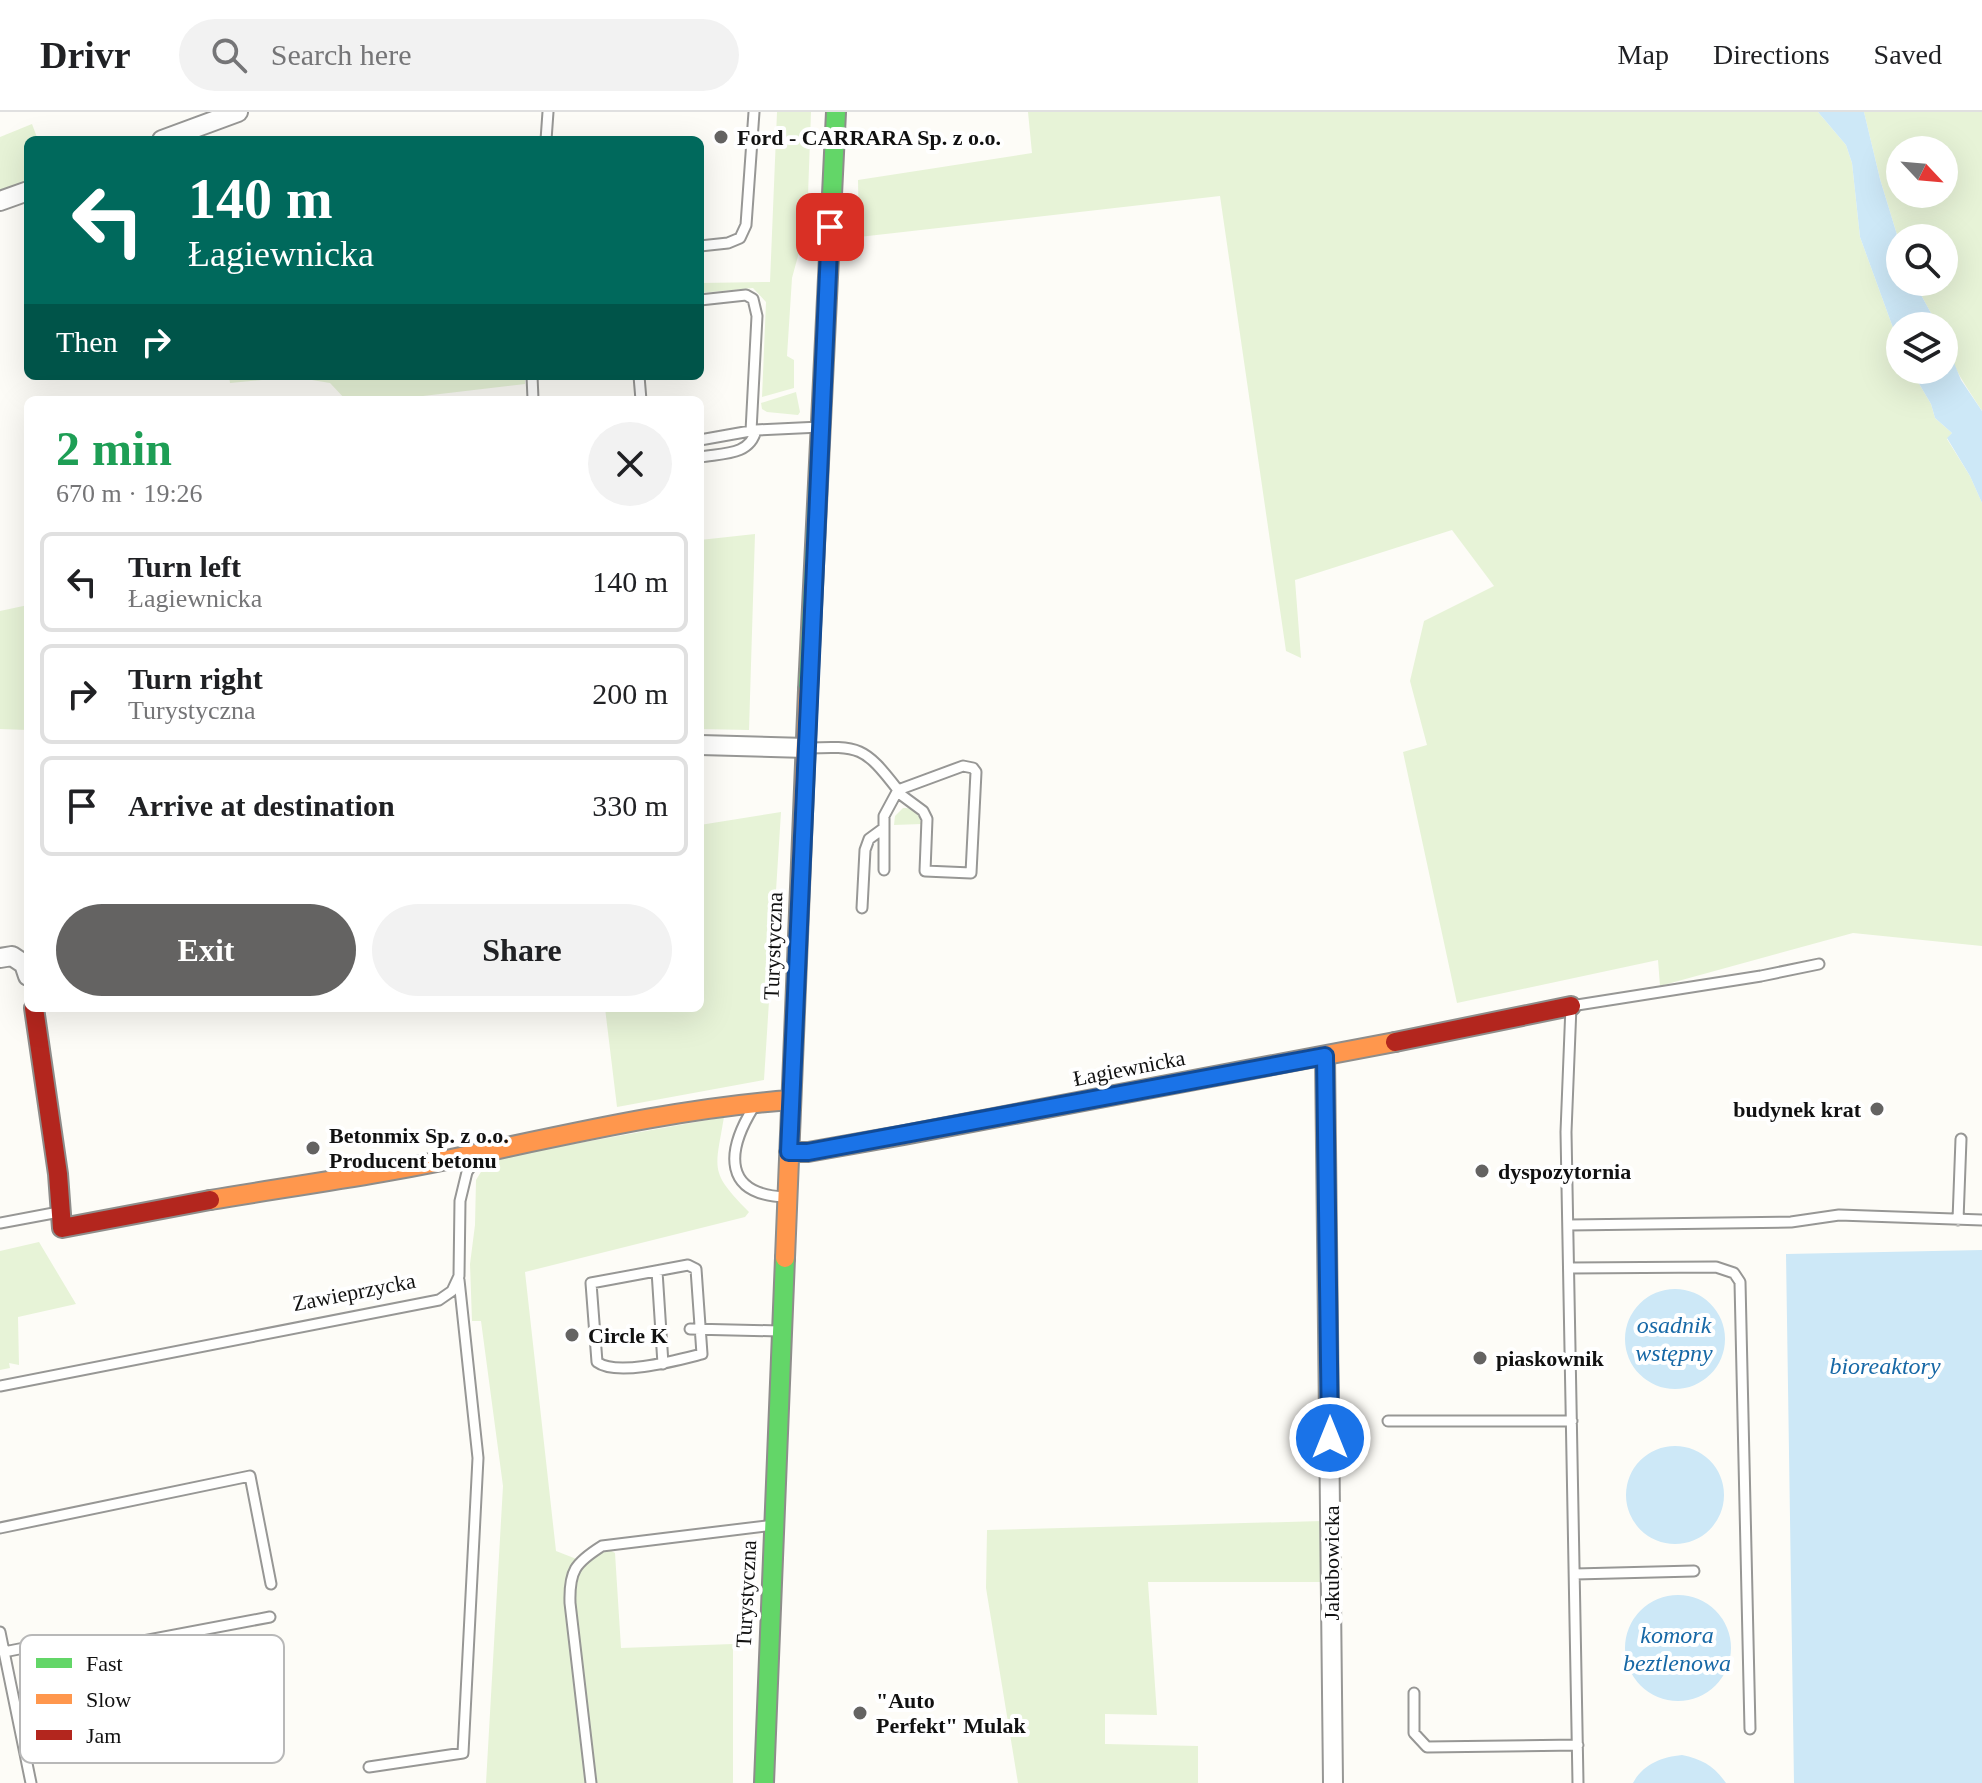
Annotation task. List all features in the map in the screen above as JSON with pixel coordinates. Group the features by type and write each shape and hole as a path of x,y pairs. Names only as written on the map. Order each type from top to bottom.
{"street":[{"path":"173,136 238,112"},
{"name":"Turystyczna","path":"764,1783 790,1100 836,112"},
{"path":"0,201 24,192"},
{"path":"704,745 806,748"},
{"path":"0,958 12,956 24,964"},
{"name":"Łagiewnicka","path":"789,1152 808,1152 1325,1056 1571,1006"},
{"path":"35,1012 62,1228 481,1153 506,1145 654,1115 790,1100"},
{"name":"Jakubowicka","path":"1325,1056 1333,1783"}],"lane":[{"path":"546,136 548,112"},
{"path":"704,246 728,243 740,238 746,225 754,112"},
{"path":"704,300 746,295 753,299 756,307 753,441 745,449 704,456"},
{"path":"704,439 753,431 821,427"},
{"path":"806,748 843,746 862,751 898,790 923,811 927,819 925,871 971,873 976,772 963,766 898,790 884,816 884,870"},
{"path":"862,908 865,850 869,839 884,828"},
{"path":"1578,1783 1566,1132 1571,1006 1819,964"},
{"path":"757,1102 740,1129 735,1144 733,1158 737,1177 752,1191 765,1196 788,1197"},
{"path":"1958,1220 1961,1139"},
{"path":"369,1767 463,1753 478,1458 459,1276 460,1201 467,1172 481,1153"},
{"path":"0,1223 62,1212"},
{"path":"1569,1225 1791,1222 1839,1215 1982,1220"},
{"path":"688,1265 696,1269 695,1329 702,1354 663,1364 611,1368 597,1362 591,1283 657,1271 688,1265"},
{"path":"1570,1268 1716,1267 1734,1273 1740,1282 1750,1729"},
{"path":"657,1271 663,1305 663,1364"},
{"name":"Zawieprzycka","path":"0,1386 439,1300 452,1291 459,1276"},
{"path":"695,1329 783,1331"},
{"path":"1388,1421 1572,1421"},
{"path":"0,1528 250,1476 271,1584"},
{"path":"591,1783 570,1603 569,1582 579,1560 602,1546 774,1525"},
{"path":"1575,1574 1694,1571"},
{"path":"175,1635 270,1617"},
{"path":"0,1632 20,1730"},
{"path":"4,1652 20,1649"},
{"path":"1414,1693 1414,1733 1427,1747 1578,1745"},
{"path":"27,1763 31,1783"}],"green space":[{"path":"777,112 811,112 807,223 792,278 787,356 794,360 794,388 762,397 766,302 753,288 704,293 704,283 770,282"},
{"path":"1028,112 1818,112 1846,145 1852,163 1860,237 1887,312 1886,384 1919,384 1935,418 1952,433 1947,439 1970,476 1982,503 1982,946 1853,933 1660,986 1658,960 1457,1003 1403,752 1427,745 1410,681 1424,621 1494,586 1452,530 1295,580 1301,658 1286,651 1220,196 859,237 858,180 1032,153"},
{"path":"1864,112 1982,112 1982,411 1958,371 1958,312 1930,312 1922,296 1958,296 1958,224 1894,224 1889,208 1958,208 1958,136 1886,136 1886,199"},
{"path":"32,124 36,136 24,136 24,182 0,192 0,137"},
{"path":"230,380 262,380 230,383"},
{"path":"312,380 525,380 525,384 423,396 342,396 330,383"},
{"path":"796,392 798,415 762,409 761,403"},
{"path":"755,534 749,730 704,729 704,540"},
{"path":"24,606 24,730 0,729 0,611"},
{"path":"903,808 916,812 921,824 894,825 895,816"},
{"path":"781,812 764,1080 617,1107 605,1012 704,1012 704,824"},
{"path":"724,1117 718,1169 727,1187 749,1212 745,1217 525,1272 556,1551 579,1560 602,1546 615,1553 621,1648 733,1644 733,1783 486,1783 503,1486 481,1321 472,1321 470,1264 476,1180 484,1167 495,1158"},
{"path":"39,1242 76,1304 18,1317 19,1365 9,1363 10,1368 0,1370 0,1251"},
{"path":"1322,1521 1324,1582 1148,1582 1157,1715 1105,1714 1105,1744 1198,1746 1198,1783 1018,1783 986,1588 987,1530"}],"water":[{"path":"1818,112 1864,112 1886,208 1889,208 1894,224 1886,224 1886,296 1922,296 1930,312 1887,312 1860,237 1852,163 1846,145"},
{"path":"1958,373 1982,411 1982,503 1947,438 1952,433 1935,418 1919,384 1958,384"},
{"name":"bioreaktory","path":"1982,1250 1982,1783 1794,1783 1786,1254"},
{"name":"osadnik wstępny","path":"1675,1289 1694,1293 1710,1304 1721,1320 1725,1339 1721,1358 1710,1374 1694,1385 1675,1389 1656,1385 1640,1374 1629,1358 1625,1339 1629,1320 1640,1304 1656,1293"},
{"path":"1665,1446 1685,1446 1710,1460 1721,1476 1724,1495 1721,1514 1710,1530 1685,1544 1665,1544 1648,1536 1634,1522 1626,1505 1626,1485 1634,1468 1648,1454"},
{"name":"komora beztlenowa","path":"1678,1595 1698,1599 1715,1611 1727,1628 1731,1648 1727,1668 1715,1685 1698,1697 1678,1701 1658,1697 1641,1685 1629,1668 1625,1648 1629,1628 1641,1611 1658,1599"},
{"path":"1682,1755 1707,1764 1726,1783 1633,1783 1642,1771 1654,1763"}],"traffic: fast":[{"path":"808,690 836,112"},
{"path":"764,1783 785,1258"}],"traffic: slow":[{"path":"785,1258 808,690"},
{"path":"789,1152 808,1152 904,1135 1395,1042"},
{"path":"210,1200 412,1167 672,1114 790,1100"}],"traffic: jam":[{"path":"1395,1042 1571,1006"},
{"path":"35,1012 58,1174 62,1228 210,1200"}],"place":[{"name":"Ford - CARRARA Sp. z o.o.","path":"721,137"},
{"name":"budynek krat","path":"1877,1109"},
{"name":"Betonmix Sp. z o.o. Producent betonu","path":"313,1148"},
{"name":"dyspozytornia","path":"1482,1171"},
{"name":"Circle K","path":"572,1335"},
{"name":"piaskownik","path":"1480,1358"},
{"name":"\"Auto Perfekt\" Mulak","path":"860,1713"}],"route":[{"path":"830,227 789,1152 808,1152 1325,1056 1330,1438"}]}
